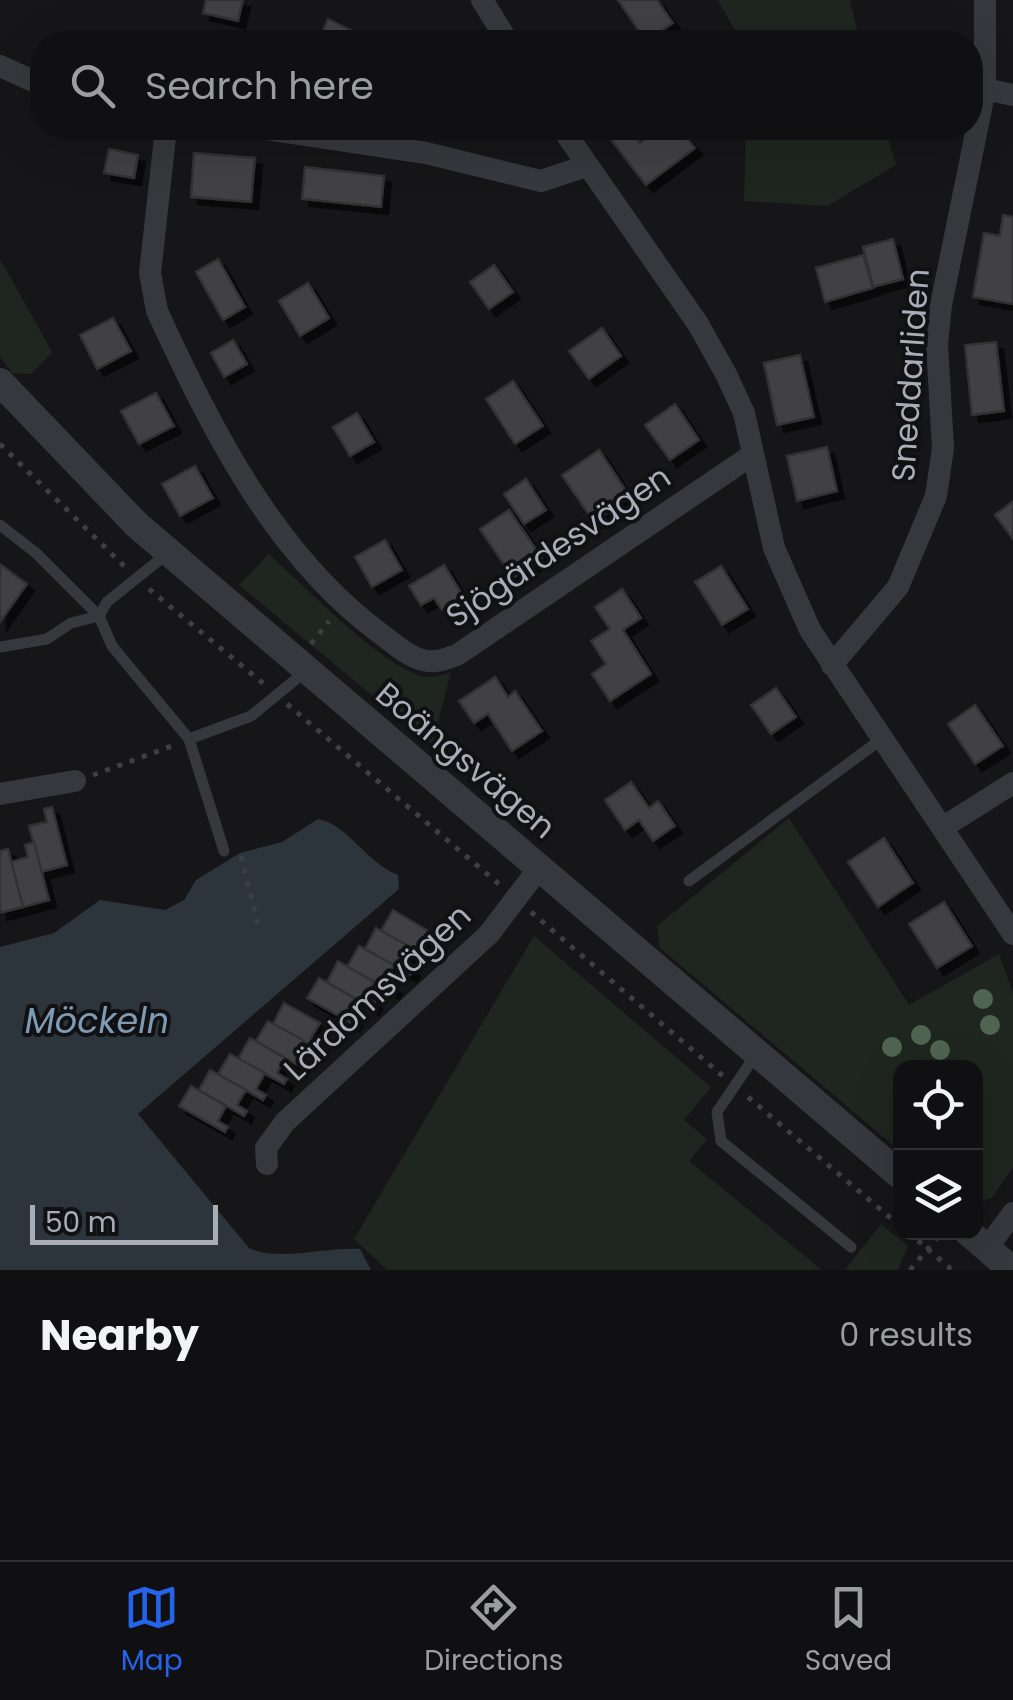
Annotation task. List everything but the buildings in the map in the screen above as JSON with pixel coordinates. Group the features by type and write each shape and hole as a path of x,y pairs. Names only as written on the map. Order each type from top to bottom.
{"street":[{"path":"482,0 501,30"},
{"name":"Sneddarliden","path":"983,99 985,0"},
{"path":"0,66 30,80"},
{"path":"985,89 1013,95"},
{"name":"Sjögärdesvägen","path":"165,140 150,274 156,310 265,513 290,549 343,603 409,655 433,662 456,654 752,455"},
{"path":"340,140 426,153 541,181 586,166"},
{"path":"570,140 698,324 744,413 774,548 790,594 832,665 944,826 1013,934"},
{"name":"Sneddarliden","path":"832,665 898,588 936,496 943,448 940,305 974,140"},
{"name":"Boängsvägen","path":"0,382 92,480 169,552 893,1170"},
{"path":"0,794 75,781"},
{"path":"944,826 1013,782"},
{"name":"Lärdomsvägen","path":"267,1164 266,1148 285,1122 436,985 516,900 539,868"},
{"path":"983,1236 1013,1213"},
{"path":"978,1240 1012,1270"}],"lane":[{"path":"0,525 36,553 99,616 112,646 189,739 224,852"},
{"path":"0,647 48,639 71,623 99,616 108,602 169,552"},
{"path":"189,739 251,716 279,697 301,667"},
{"path":"689,880 882,738"},
{"path":"757,1053 717,1112 721,1141 851,1247"}],"path":[{"path":"0,444 138,579 893,1220"},
{"path":"301,667 343,603"},
{"path":"75,781 189,739"},
{"path":"240,853 258,928"},
{"path":"917,1240 952,1270"},
{"path":"910,1270 936,1240"}],"shaded area":[{"path":"718,0 850,0 857,30 734,30"},
{"path":"746,140 889,140 896,165 827,206 744,201"},
{"path":"0,259 52,352 31,374 12,373 0,357"},
{"path":"269,554 346,626 393,662 429,677 451,672 432,745 239,585"},
{"path":"789,818 909,1005 999,954 1013,993 1013,1167 992,1198 983,1201 983,1060 893,1060 893,1145 660,948 657,926"},
{"path":"534,936 711,1087 684,1120 707,1139 689,1161 822,1270 387,1270 354,1239"},
{"path":"881,1224 893,1234 893,1240 908,1246 898,1270 845,1270"}],"water":[{"name":"Möckeln","path":"318,819 339,828 376,862 398,875 399,889 138,1114 249,1248 274,1254 360,1249 371,1270 0,1270 0,947 54,933 100,900 165,910 184,900 196,880 240,853 282,842"}]}
